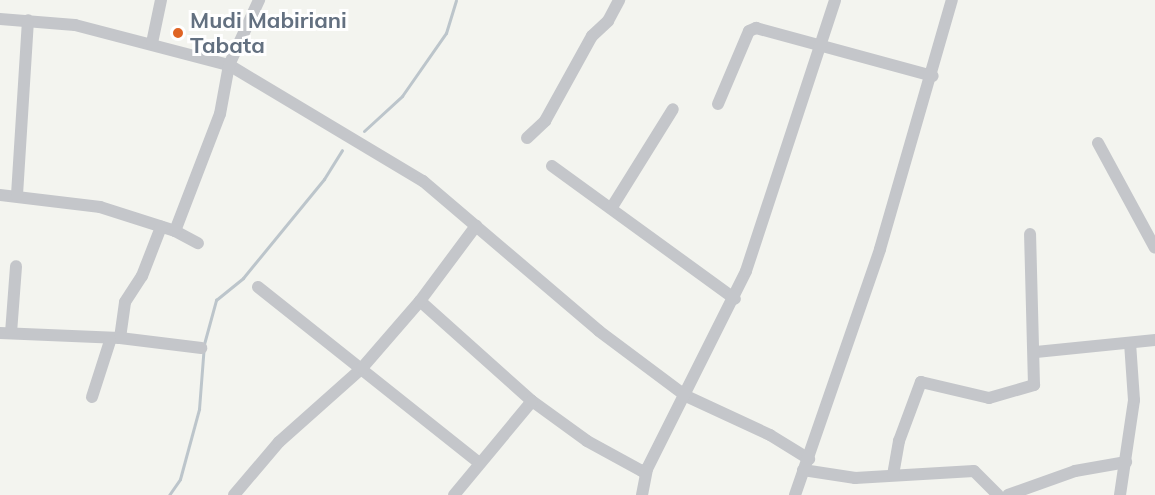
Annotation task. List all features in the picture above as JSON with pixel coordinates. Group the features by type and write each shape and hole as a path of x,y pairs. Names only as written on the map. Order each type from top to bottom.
{"street":[{"path":"152,44 161,0"},
{"path":"175,231 220,114 229,65 259,0"},
{"path":"528,138 545,121 592,36 608,21 619,0"},
{"path":"642,495 647,469 735,299 822,49 835,0"},
{"path":"795,495 880,249 933,76 952,0"},
{"path":"0,19 75,25 229,65 392,159 476,226 599,331 686,396 770,435 806,464 826,476 974,471 998,495"},
{"path":"17,195 28,20"},
{"path":"718,104 751,29 933,76"},
{"path":"612,207 673,109"},
{"path":"1098,143 1155,248"},
{"path":"552,166 612,207 678,261 735,299"},
{"path":"0,195 17,195 100,207 175,231 198,243"},
{"path":"234,495 279,442 362,368 420,301 476,226"},
{"path":"92,397 115,339 125,302 142,276 161,227"},
{"path":"893,475 899,441 921,382 981,398 1015,393 1034,385 1036,352 1031,320 1030,234"},
{"path":"16,266 5,333 115,339 201,348"},
{"path":"258,287 479,463"},
{"path":"420,301 532,401 605,452 642,471 647,469"},
{"path":"1036,352 1155,340"},
{"path":"1120,495 1134,400 1130,343"},
{"path":"458,494 479,463 532,401"},
{"path":"1008,495 1075,471 1126,462"}],"waterway":[{"path":"364,131 402,96 446,33 456,0"},
{"path":"169,495 180,479 199,409 204,344 216,300 243,278 324,179 342,150"}],"place":[{"name":"Mudi Mabiriani Tabata","path":"178,33"}]}
